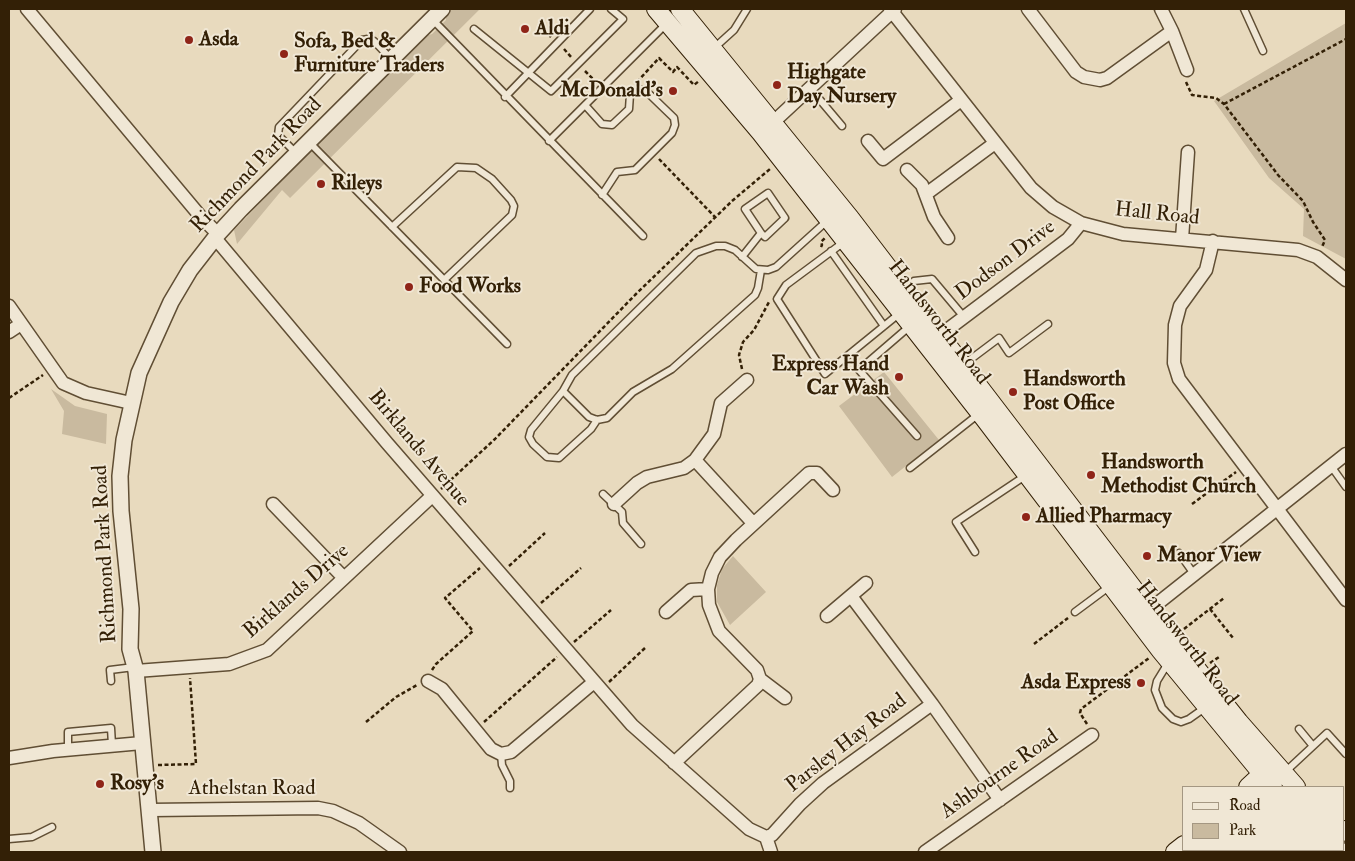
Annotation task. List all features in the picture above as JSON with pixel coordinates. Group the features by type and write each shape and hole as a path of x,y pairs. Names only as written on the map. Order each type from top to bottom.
{"main road":[{"name":"Handsworth Road","path":"656,9 842,208 904,290 933,341 1027,475 1111,585 1200,663 1213,701"},
{"name":"Handsworth Road","path":"680,9 713,49 767,127 828,220 838,246 906,319 962,365 978,403 1143,614 1161,651 1173,665 1213,701 1273,779 1293,786"},
{"path":"1251,786 1273,779"}],"street":[{"name":"Birklands Avenue","path":"27,9 432,496 632,725 674,763"},
{"path":"1028,9 1076,72 1092,79 1107,78 1172,31"},
{"path":"1161,9 1187,70"},
{"path":"767,127 892,10"},
{"name":"Hall Road","path":"892,10 1033,190 1053,207 1081,223 1123,234 1213,241 1206,270 1180,306 1174,332 1174,363 1179,379 1346,600"},
{"name":"Richmond Park Road","path":"153,852 151,810 142,743 136,669 130,649 131,610 121,511 123,449 138,373 171,302 190,270 217,236 240,209 437,14"},
{"path":"868,141 882,159 961,100"},
{"path":"926,194 995,143"},
{"path":"1182,239 1188,152"},
{"path":"907,170 922,185 934,217 948,238"},
{"name":"Dodson Drive","path":"933,341 1068,239 1081,223"},
{"path":"1213,241 1277,246 1298,250 1317,257 1346,280"},
{"path":"9,306 52,369 64,383 75,389 97,396 131,403"},
{"path":"9,332 20,324"},
{"path":"614,504 637,483 647,477 684,468 695,460 714,434 721,403 746,380"},
{"path":"1143,614 1346,454"},
{"path":"695,460 753,524"},
{"path":"771,852 766,837 749,829 674,763 758,685 760,679 757,670 719,631 709,605 708,589 712,573 720,557 809,473 817,473 833,490"},
{"name":"Birklands Drive","path":"136,669 201,667 228,664 252,658 267,650 432,496"},
{"path":"273,504 344,578"},
{"path":"827,616 866,583"},
{"path":"666,612 691,590 708,589"},
{"path":"851,596 932,704 1000,800"},
{"path":"760,679 768,682 785,698"},
{"path":"428,681 442,689 491,749 502,754 511,752 598,686"},
{"name":"Parsley Hay Road","path":"766,837 772,835 800,804 823,783 932,704"},
{"name":"Ashbourne Road","path":"930,851 1092,734"},
{"path":"9,758 142,743"},
{"name":"Athelstan Road","path":"151,810 318,808 346,817 384,848 400,852"}],"lane":[{"path":"505,97 526,73 590,9"},
{"path":"474,29 550,91 579,65 623,19 611,9"},
{"path":"713,49 734,30 748,9"},
{"path":"1244,9 1263,51"},
{"path":"437,14 505,97 643,236"},
{"path":"549,141 667,22"},
{"path":"297,154 278,135 279,127 362,40 374,41 391,59"},
{"path":"810,88 842,126"},
{"path":"585,105 602,124 612,125 629,110 630,94 638,90 645,90 674,118 675,125 672,133 635,170 617,172 602,196"},
{"path":"309,142 508,344"},
{"path":"392,227 457,167 476,168 492,179 511,200 514,206 512,215 444,280"},
{"path":"768,193 785,218 765,237 761,233 745,209 768,193"},
{"path":"597,420 592,429 559,458 547,457 532,444 529,437 530,430 586,360 696,253 716,246 726,246 735,250 756,268 761,270 776,267 842,208"},
{"path":"742,257 761,233"},
{"path":"884,326 838,246 786,286 776,299 825,374 884,326 906,319"},
{"path":"563,391 589,417 597,420 607,418 633,392 672,368 755,295 761,270"},
{"path":"904,290 914,282 932,279 964,317"},
{"path":"906,319 859,370 917,436"},
{"path":"962,365 999,338 1009,353 1048,324"},
{"path":"910,468 978,403"},
{"path":"1331,466 1346,487"},
{"path":"975,552 956,522 1027,475"},
{"path":"603,494 622,512 623,524 641,544"},
{"path":"1179,553 1194,574"},
{"path":"1075,612 1111,585"},
{"path":"1200,663 1173,665 1165,668 1157,681 1155,690 1162,708 1173,719 1181,722 1189,719 1213,701"},
{"path":"111,681 110,670 136,669"},
{"path":"68,750 68,732 111,728 112,745"},
{"path":"1299,729 1313,746"},
{"path":"1273,779 1327,733 1346,754"},
{"path":"502,754 502,765 510,781 510,788"},
{"path":"9,839 32,837 52,828"}],"path":[{"path":"545,30 590,76"},
{"path":"1224,104 1346,39"},
{"path":"637,85 637,81 653,67 659,58 672,72 676,67 694,85 704,76"},
{"path":"1187,70 1182,74 1192,95 1216,98 1224,104 1278,175 1303,201 1313,222 1325,240 1317,257"},
{"path":"652,152 716,217"},
{"path":"432,496 495,439 635,295 716,217 775,165"},
{"path":"9,398 52,369"},
{"path":"1192,504 1237,471"},
{"path":"500,574 545,534"},
{"path":"366,722 396,696 428,681 436,664 473,631 445,598 489,561"},
{"path":"532,610 581,568"},
{"path":"1183,630 1224,598"},
{"path":"1210,609 1233,638"},
{"path":"475,730 611,610"},
{"path":"1034,644 1075,612"},
{"path":"598,686 646,647"},
{"path":"1092,734 1080,713 1081,709 1137,665 1161,651"},
{"path":"1200,663 1219,657"},
{"path":"156,766 196,764 190,676"}],"green space":[{"path":"450,9 480,9 290,198 282,190 237,244 234,230 422,37 432,34 446,20 446,13"},
{"path":"1346,23 1346,259 1303,236 1304,209 1269,178 1214,101"},
{"path":"884,372 939,440 892,477 839,406"},
{"path":"51,389 75,406 107,414 106,444 62,434 64,411"},
{"path":"733,556 766,592 730,625 717,602 717,585 722,569"}],"place":[{"name":"Aldi","path":"525,29"},
{"name":"Asda","path":"189,40"},
{"name":"Sofa, Bed & Furniture Traders","path":"284,54"},
{"name":"Highgate Day Nursery","path":"777,85"},
{"name":"McDonald's","path":"673,91"},
{"name":"Rileys","path":"321,184"},
{"name":"Food Works","path":"409,287"},
{"name":"Express Hand Car Wash","path":"899,377"},
{"name":"Handsworth Post Office","path":"1013,392"},
{"name":"Handsworth Methodist Church","path":"1091,475"},
{"name":"Allied Pharmacy","path":"1026,517"},
{"name":"Manor View","path":"1147,556"},
{"name":"Asda Express","path":"1141,683"},
{"name":"Rosy's","path":"100,784"}]}
